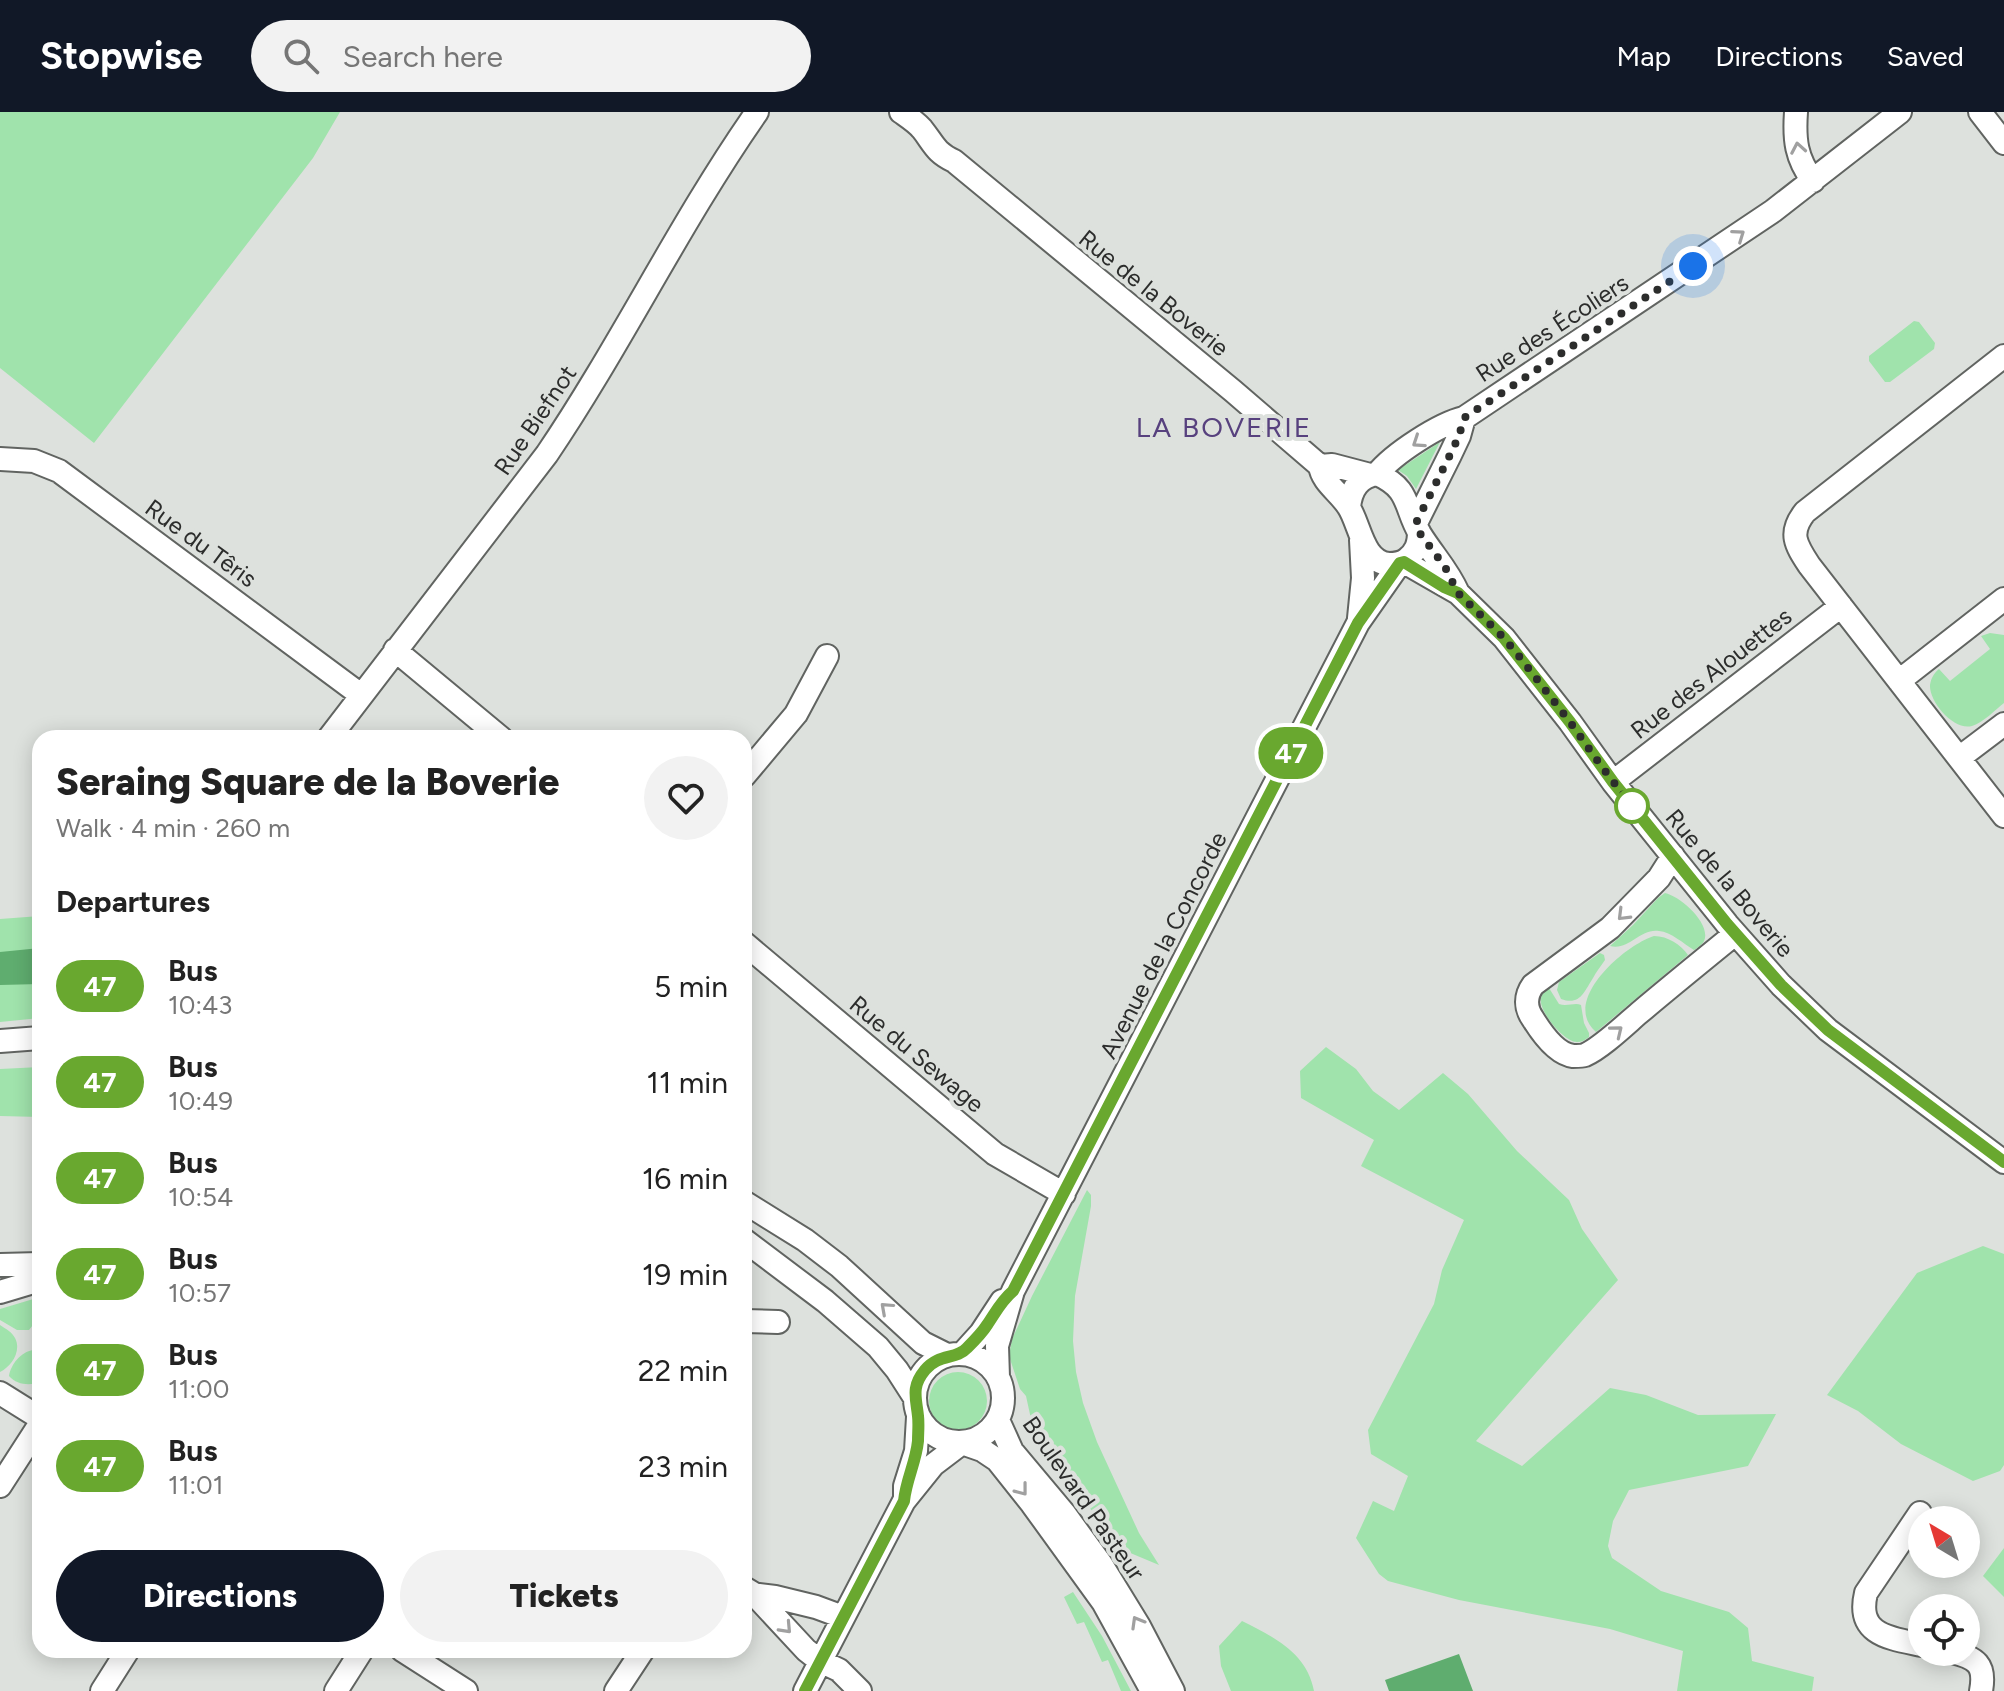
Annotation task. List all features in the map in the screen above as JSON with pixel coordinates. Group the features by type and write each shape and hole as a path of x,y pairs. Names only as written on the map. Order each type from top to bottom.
{"street":[{"name":"Rue Biefnot","path":"335,730 519,491 578,408 725,159 757,112"},
{"name":"Rue de la Boverie","path":"901,112 921,127 935,149 954,161 1222,381 1320,466 1324,478 1349,507 1372,555 1383,563 1402,562 1458,593"},
{"name":"Rue de la Boverie","path":"930,112 932,125 954,161"},
{"path":"1796,112 1799,159 1813,181"},
{"name":"Rue des Écoliers","path":"1374,475 1438,429 1464,418 1716,251 1813,181 1900,112"},
{"path":"1980,112 2004,143"},
{"path":"2004,356 1805,512 1795,529 1801,553 2004,816"},
{"path":"1402,562 1416,550 1418,528 1464,418"},
{"name":"Rue du Têris","path":"0,459 34,461 59,471 361,695"},
{"name":"Rue de la Boverie","path":"1320,466 1332,465 1392,481 1458,593 1513,649 1613,782 1735,934 1781,985 1828,1030 2004,1162"},
{"path":"1349,507 1355,486 1363,478 1374,475"},
{"name":"Avenue de la Concorde","path":"1358,623 1363,578 1360,535"},
{"name":"Avenue de la Concorde","path":"998,1377 997,1346 1013,1291 1358,623 1402,562"},
{"path":"1899,681 2003,602"},
{"name":"Rue des Alouettes","path":"1613,782 1841,606"},
{"path":"395,650 491,730"},
{"path":"752,766 796,714 827,656"},
{"path":"1959,758 2004,724"},
{"path":"1673,856 1650,889 1610,928 1528,991 1528,1009 1541,1030 1566,1054 1584,1055 1735,934"},
{"name":"Rue du Sewage","path":"752,950 995,1154 1064,1194"},
{"path":"0,1041 32,1039"},
{"path":"752,1207 827,1257 923,1343 954,1354 977,1357 989,1365 1003,1391 1003,1406 998,1420 988,1432 975,1440 962,1443 936,1436 925,1428 897,1370 878,1347 752,1246"},
{"path":"0,1265 32,1264"},
{"path":"0,1292 32,1282"},
{"name":"Avenue de la Concorde","path":"954,1354 981,1333 1000,1303 1013,1291"},
{"path":"752,1321 778,1322"},
{"path":"904,1501 905,1486 916,1451 915,1390 919,1378 935,1360 954,1354"},
{"path":"0,1393 32,1415"},
{"name":"Boulevard Pasteur","path":"998,1420 1012,1451 1064,1513 1101,1564 1139,1626 1173,1691"},
{"path":"0,1486 32,1434"},
{"path":"805,1691 904,1501 933,1465 962,1443"},
{"name":"Boulevard Pasteur","path":"962,1443 982,1450 997,1460 1032,1504 1103,1602 1152,1691"},
{"path":"1908,1531 1866,1593 1862,1609 1866,1622 1877,1633 1908,1641"},
{"path":"752,1593 826,1610 843,1617"},
{"path":"752,1597 806,1650 839,1670 860,1691"},
{"path":"102,1691 123,1658"},
{"path":"336,1691 357,1658"},
{"path":"414,1658 466,1691"},
{"path":"616,1691 638,1658"},
{"path":"1980,1666 1983,1680 1981,1691"}],"shaded area":[{"path":"0,112 340,112 313,158 94,443 0,368"},
{"path":"1914,321 1919,322 1935,343 1934,349 1890,382 1885,382 1869,361 1869,356"},
{"path":"1440,442 1416,489 1407,476 1398,470"},
{"path":"1990,633 2004,635 2004,703 1981,722 1972,726 1958,724 1938,707 1930,682 1939,669 1950,681 1990,649 1981,636"},
{"path":"1665,893 1686,905 1699,919 1705,934 1701,945 1694,950 1668,934 1652,931 1623,945 1610,946 1658,898"},
{"path":"32,917 32,1019 0,1022 0,919"},
{"path":"1654,936 1674,942 1688,955 1596,1032 1587,1019 1586,1005 1591,990 1613,962"},
{"path":"32,949 32,984 0,985 0,952"},
{"path":"1600,953 1605,960 1584,993 1573,1001 1561,999 1557,990 1559,982"},
{"path":"1549,988 1559,1004 1581,1005 1589,1037 1580,1042 1572,1041 1553,1025 1541,1004 1542,994"},
{"path":"1326,1047 1356,1069 1373,1091 1399,1110 1443,1073 1468,1094 1517,1151 1569,1200 1582,1229 1618,1280 1476,1441 1522,1466 1610,1388 1646,1395 1698,1415 1776,1414 1748,1466 1629,1490 1613,1521 1608,1546 1612,1558 1661,1591 1729,1612 1748,1628 1752,1661 1814,1677 1812,1691 1677,1691 1683,1651 1610,1629 1459,1600 1388,1581 1379,1574 1356,1538 1373,1501 1394,1511 1408,1476 1371,1454 1368,1430 1434,1304 1442,1270 1464,1220 1361,1166 1374,1140 1301,1098 1300,1071"},
{"path":"32,1067 32,1117 0,1116 0,1069"},
{"path":"1087,1190 1091,1195 1091,1206 1075,1296 1073,1341 1076,1372 1097,1442 1139,1533 1159,1565 1116,1547 1041,1441 1009,1356 1012,1339 1032,1296"},
{"path":"1983,1246 2004,1254 2004,1465 2000,1471 1973,1481 1901,1444 1858,1411 1827,1395 1917,1273"},
{"path":"32,1299 32,1326 29,1330 17,1330 0,1320 0,1309"},
{"path":"0,1325 14,1336 17,1348 11,1362 0,1372"},
{"path":"32,1350 32,1383 20,1383 9,1376 17,1359"},
{"path":"958,1372 969,1374 978,1381 985,1390 985,1412 978,1421 969,1428 958,1430 947,1428 938,1421 931,1412 929,1401 931,1390 938,1381 947,1374"},
{"path":"2004,1548 2004,1597 1983,1576"},
{"path":"1073,1592 1102,1636 1131,1691 1121,1691 1108,1660 1102,1662 1084,1622 1077,1624 1064,1597"},
{"path":"1242,1621 1277,1640 1297,1656 1314,1691 1231,1691 1221,1666 1219,1646"},
{"path":"1459,1654 1473,1691 1389,1691 1385,1680"}],"bus line":[{"name":"47","path":"805,1691 904,1501 918,1439 915,1390 919,1378 935,1360 962,1354 987,1325 1000,1303 1013,1291 1358,623 1400,563 1404,562 1458,593 1504,638 1613,782 1727,924 1781,985 1828,1030 2004,1162"}],"district":[{"name":"LA BOVERIE","path":"1224,427"}],"route":[{"path":"1632,806 1522,660 1458,593 1416,523 1459,436 1464,418 1693,266"}]}
